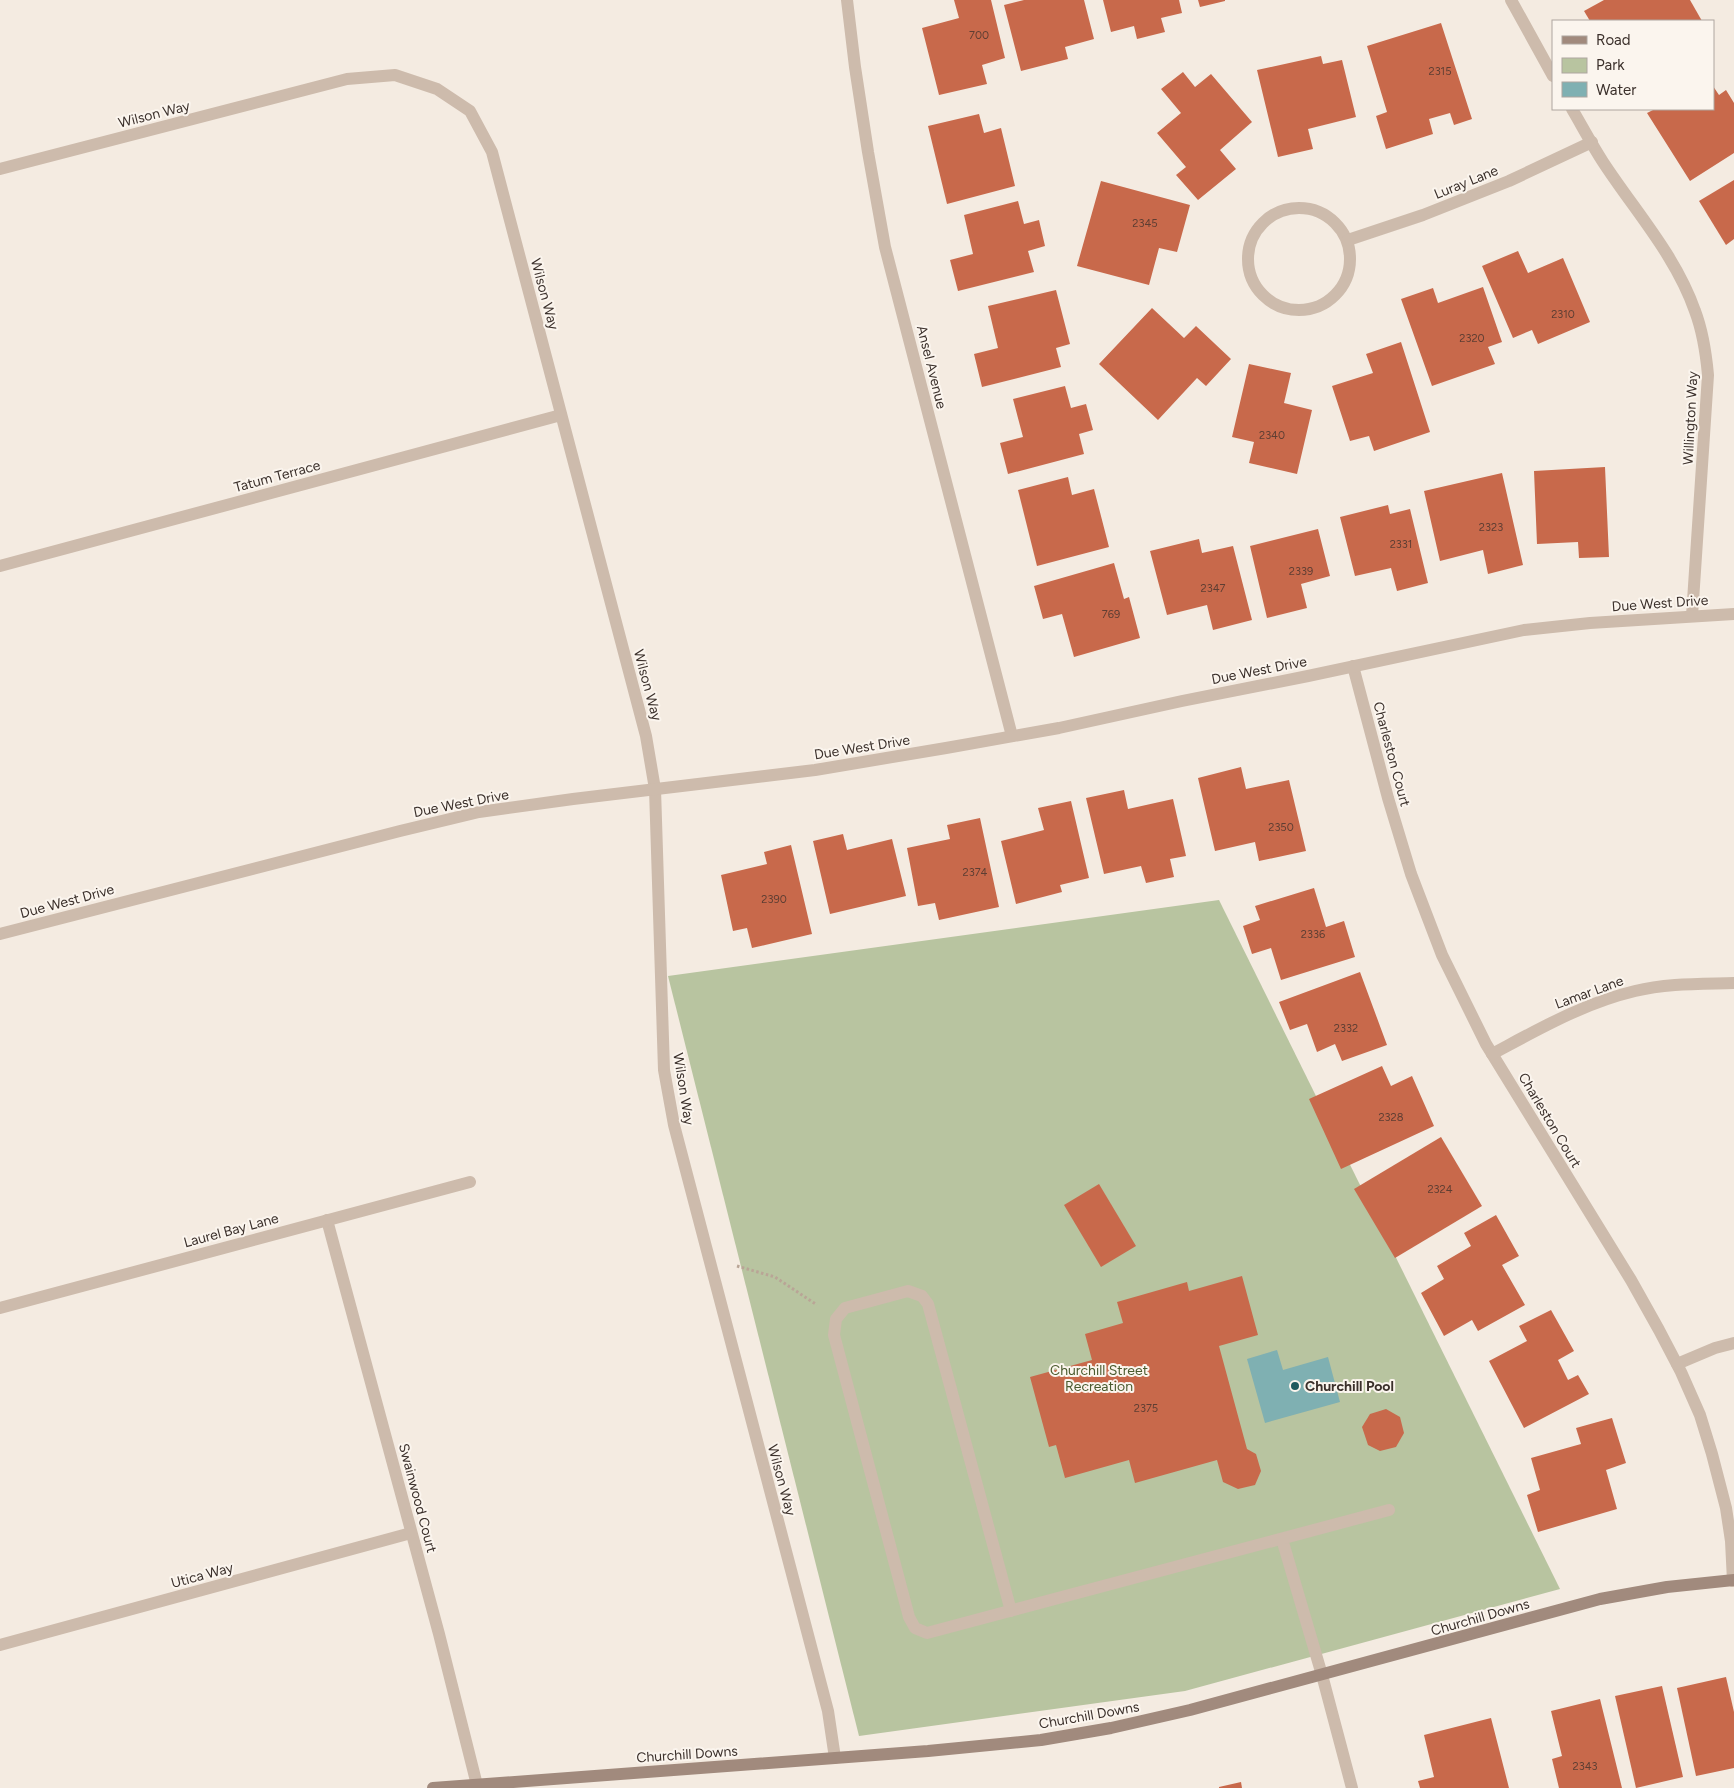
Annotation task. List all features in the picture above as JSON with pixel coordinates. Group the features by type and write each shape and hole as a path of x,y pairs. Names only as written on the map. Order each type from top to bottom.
{"street":[{"name":"Ansel Avenue","path":"847,0 867,143 885,247 1012,736"},
{"path":"1511,0 1552,74"},
{"name":"Wilson Way","path":"0,169 347,78 395,75 438,89 470,111 492,152 646,736 655,789 664,1070 674,1125 828,1710 835,1758"},
{"name":"Willington Way","path":"1573,110 1602,161 1660,244 1682,280 1696,312 1705,344 1708,375 1692,616"},
{"name":"Luray Lane","path":"1348,240 1423,215 1509,181 1592,142"},
{"path":"1307,207 1324,213 1339,225 1348,240 1352,256 1350,272 1343,286 1332,299 1318,307 1302,310 1286,309 1271,302 1259,291 1251,277 1248,260 1250,242 1259,226 1272,214 1289,208 1307,207"},
{"name":"Tatum Terrace","path":"0,566 561,415"},
{"name":"Due West Drive","path":"0,934 480,812 815,770 1012,736 1524,630 1590,623 1734,614"},
{"name":"Charleston Court","path":"1353,666 1388,798 1411,874 1442,955 1492,1054 1631,1280 1677,1364 1700,1415 1724,1499 1731,1541 1733,1581"},
{"name":"Lamar Lane","path":"1492,1054 1556,1019 1598,1001 1637,990 1734,983"},
{"name":"Laurel Bay Lane","path":"0,1308 470,1182"},
{"name":"Swainwood Court","path":"327,1220 439,1634 477,1785"},
{"path":"1011,1611 928,1304 922,1296 908,1291 845,1308 836,1319 834,1335 909,1617 915,1628 927,1633 1011,1611 1282,1539 1389,1510"},
{"path":"1677,1364 1714,1348 1734,1343"},
{"name":"Utica Way","path":"0,1645 411,1533"},
{"path":"1282,1539 1322,1675 1352,1788"},
{"name":"Churchill Downs","path":"433,1788 835,1758 1041,1740 1111,1728 1190,1710 1600,1598 1667,1586 1733,1581"}],"path":[{"path":"711,1266 740,1266 775,1277 836,1319"}],"green space":[{"name":"Churchill Street Recreation","path":"1219,900 1560,1589 1185,1691 859,1736 668,976"}],"water":[{"name":"Churchill Pool","path":"1277,1350 1283,1370 1328,1357 1340,1402 1265,1423 1247,1359"}],"building":[{"path":"954,0 991,0 1005,58 982,65 987,84 939,95 922,28 959,18"},
{"path":"1024,0 1084,0 1094,39 1065,47 1068,59 1021,71 1004,5"},
{"path":"1103,0 1179,0 1182,13 1161,18 1165,32 1137,39 1134,26 1111,32"},
{"path":"1198,0 1225,0 1225,1 1200,7"},
{"path":"1604,0 1690,0 1701,20 1589,20 1584,11"},
{"path":"1441,23 1472,119 1454,125 1450,113 1429,119 1433,134 1386,149 1376,116 1387,112 1367,46"},
{"path":"1321,56 1323,64 1342,60 1356,117 1308,129 1313,149 1278,157 1257,70"},
{"path":"1183,72 1195,87 1211,74 1252,122 1220,150 1236,169 1198,200 1176,175 1186,167 1157,133 1181,113 1161,89"},
{"path":"1714,88 1719,95 1726,90 1734,103 1734,153 1690,181 1647,113 1653,110 1714,110"},
{"path":"979,114 984,133 1001,128 1015,186 947,204 928,126"},
{"path":"1734,180 1734,239 1726,245 1699,201"},
{"path":"1101,181 1190,205 1177,252 1159,248 1149,285 1077,266"},
{"path":"1018,201 1024,224 1039,220 1045,246 1028,251 1034,272 958,291 950,260 973,254 964,215"},
{"path":"1518,251 1528,273 1563,258 1590,322 1538,344 1532,330 1513,338 1482,266"},
{"path":"1483,287 1502,342 1488,347 1495,364 1432,386 1401,299 1433,288 1438,303"},
{"path":"1056,290 1070,344 1056,348 1061,367 982,387 974,354 998,348 988,306"},
{"path":"1152,308 1184,338 1196,326 1231,359 1206,386 1197,378 1158,420 1099,364"},
{"path":"1401,342 1430,432 1374,451 1369,436 1350,441 1332,386 1373,373 1366,354"},
{"path":"1249,364 1291,373 1284,403 1312,410 1297,474 1249,463 1254,442 1232,437"},
{"path":"1065,386 1071,408 1086,404 1093,430 1079,434 1084,454 1008,474 1000,443 1023,437 1013,399"},
{"path":"1605,467 1609,557 1579,558 1578,542 1537,544 1534,471"},
{"path":"1502,473 1523,565 1488,574 1483,550 1440,561 1424,491"},
{"path":"1068,477 1072,495 1094,489 1109,547 1037,566 1018,490"},
{"path":"1388,505 1390,514 1410,509 1428,583 1397,591 1391,568 1355,576 1340,517"},
{"path":"1318,529 1330,576 1301,584 1307,608 1267,618 1250,546"},
{"path":"1199,539 1202,553 1233,546 1252,620 1213,630 1207,605 1167,615 1150,551"},
{"path":"1114,563 1124,599 1129,597 1140,638 1074,657 1062,614 1043,619 1034,586"},
{"path":"1241,767 1246,789 1289,780 1306,851 1259,861 1255,842 1215,851 1198,778"},
{"path":"1124,790 1128,809 1173,799 1186,856 1170,859 1174,877 1146,883 1141,866 1104,874 1086,798"},
{"path":"1071,801 1089,878 1060,885 1062,892 1016,904 1001,841 1044,830 1038,808"},
{"path":"980,818 999,907 939,920 935,903 918,906 907,848 950,839 947,825"},
{"path":"843,834 847,850 892,839 906,896 830,914 813,841"},
{"path":"791,845 812,934 752,948 747,928 733,931 721,875 767,864 764,852"},
{"path":"1314,888 1326,927 1344,921 1355,957 1281,980 1271,948 1252,954 1243,926 1260,920 1255,906"},
{"path":"1360,972 1387,1045 1342,1061 1335,1044 1317,1052 1307,1024 1290,1030 1279,1002"},
{"path":"1382,1066 1391,1086 1412,1076 1434,1126 1341,1169 1309,1099"},
{"path":"1441,1137 1482,1206 1395,1258 1354,1189"},
{"path":"1099,1184 1136,1246 1101,1267 1064,1205"},
{"path":"1496,1215 1519,1256 1502,1265 1525,1305 1478,1331 1472,1320 1444,1336 1421,1293 1444,1279 1437,1266 1471,1246 1464,1233"},
{"path":"1242,1276 1258,1335 1219,1346 1247,1449 1256,1454 1261,1471 1255,1485 1238,1489 1223,1482 1217,1460 1135,1483 1129,1460 1065,1478 1056,1445 1049,1447 1030,1377 1092,1360 1085,1334 1123,1323 1117,1302 1187,1282 1189,1291"},
{"path":"1551,1310 1574,1351 1558,1360 1568,1380 1578,1375 1589,1394 1524,1428 1489,1361 1527,1341 1519,1326"},
{"path":"1386,1409 1400,1417 1404,1433 1396,1447 1380,1451 1368,1445 1362,1427 1370,1414"},
{"path":"1612,1418 1626,1463 1606,1470 1617,1509 1538,1532 1527,1495 1540,1490 1531,1458 1581,1444 1576,1428"},
{"path":"1726,1677 1734,1712 1734,1768 1696,1776 1677,1688"},
{"path":"1662,1686 1683,1777 1636,1788 1615,1696"},
{"path":"1600,1699 1622,1788 1559,1788 1552,1759 1562,1756 1551,1711"},
{"path":"1491,1718 1509,1788 1420,1788 1418,1781 1434,1777 1424,1735"},
{"path":"1241,1782 1242,1788 1219,1788 1219,1787"}],"place":[{"name":"Churchill Pool","path":"1295,1386"}]}
